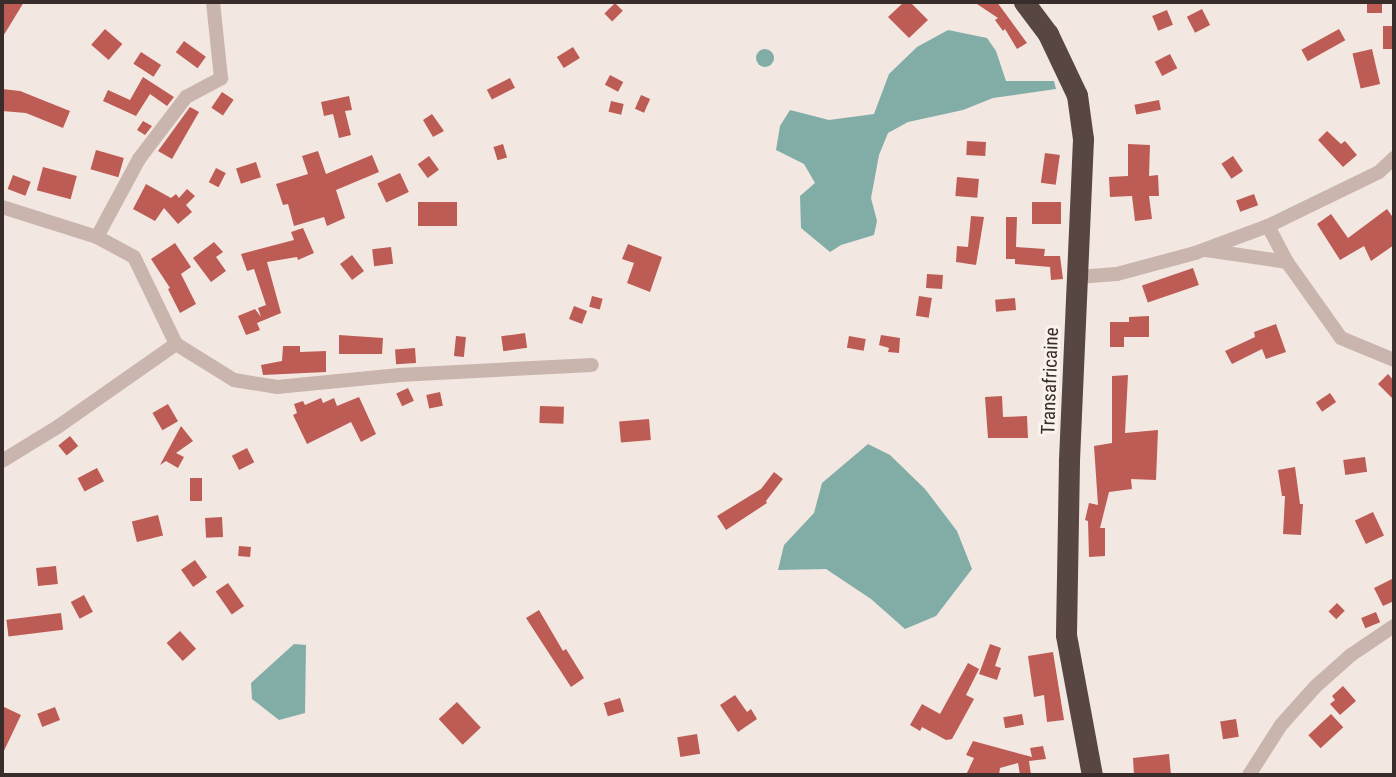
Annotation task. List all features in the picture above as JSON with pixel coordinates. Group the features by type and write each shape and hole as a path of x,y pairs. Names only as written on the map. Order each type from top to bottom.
{"highway":[{"name":"Transafricaine","path":"1024,2 1048,34 1077,95 1084,150 1077,277 1066,635 1092,775"}],"street":[{"path":"97,237 139,159 186,97 221,78 213,2"},
{"path":"1077,277 1117,274 1202,250 1268,226 1379,172 1394,158"},
{"path":"2,207 97,237 134,257 176,344 234,380 277,387 399,375 592,365"},
{"path":"1268,226 1287,262 1341,338 1394,360"},
{"path":"1202,250 1287,262"},
{"path":"2,461 59,426 176,344"},
{"path":"1249,775 1281,725 1316,686 1351,655 1394,626"}],"water":[{"path":"948,30 987,38 996,51 1006,81 1054,81 1056,89 993,98 963,110 908,122 888,133 879,155 871,198 877,221 874,235 841,245 830,252 801,228 800,196 815,183 804,164 776,150 780,126 790,110 829,120 874,114 889,74 917,47"},
{"path":"765,49 771,52 774,58 771,64 765,67 759,64 756,58 759,52"},
{"path":"868,444 890,455 925,489 957,531 972,569 936,616 905,629 871,599 826,569 778,570 784,545 814,513 822,483"},
{"path":"294,644 306,645 305,713 279,720 252,699 251,683"}],"building":[{"path":"2,2 24,2 2,38"},
{"path":"904,2 910,2 928,20 909,38 888,17"},
{"path":"974,2 997,2 1027,43 1017,49 1005,29 1003,31 995,20 998,18"},
{"path":"1367,2 1382,2 1382,13 1367,13"},
{"path":"615,3 623,11 612,21 604,14"},
{"path":"1202,9 1210,25 1195,33 1187,17"},
{"path":"1167,10 1173,25 1158,31 1152,16"},
{"path":"1383,26 1394,26 1394,49 1383,49"},
{"path":"105,29 122,44 109,60 91,45"},
{"path":"1339,29 1345,40 1308,61 1301,50"},
{"path":"184,41 206,57 198,68 176,52"},
{"path":"573,47 580,58 564,68 557,57"},
{"path":"1372,49 1380,84 1361,89 1353,53"},
{"path":"141,52 161,65 154,77 133,64"},
{"path":"1170,54 1177,68 1162,76 1155,62"},
{"path":"610,75 623,82 618,92 605,85"},
{"path":"143,77 174,97 167,106 150,94 136,116 103,101 108,90 130,100"},
{"path":"510,78 515,88 492,100 487,90"},
{"path":"2,89 20,91 70,111 63,128 26,113 2,111"},
{"path":"222,92 234,100 223,116 211,108"},
{"path":"641,95 650,99 644,113 635,109"},
{"path":"349,96 352,110 345,111 351,135 339,138 333,114 324,116 321,102"},
{"path":"1159,100 1161,110 1136,115 1134,105"},
{"path":"611,101 624,104 621,115 609,112"},
{"path":"190,107 199,112 172,159 158,151"},
{"path":"432,114 444,131 433,137 423,120"},
{"path":"143,121 152,126 145,135 137,130"},
{"path":"1327,131 1341,144 1345,141 1357,155 1343,167 1318,140"},
{"path":"967,141 986,142 985,156 966,155"},
{"path":"503,144 507,157 498,160 493,147"},
{"path":"1128,144 1150,145 1149,176 1158,175 1159,196 1149,196 1152,219 1135,221 1132,196 1110,197 1109,177 1128,176"},
{"path":"96,150 124,158 118,177 90,169"},
{"path":"318,151 326,174 372,155 379,172 336,190 345,218 327,226 324,217 294,226 288,204 283,205 276,184 308,174 302,156"},
{"path":"1045,153 1060,155 1056,185 1041,183"},
{"path":"429,156 439,170 428,178 418,164"},
{"path":"1233,156 1243,171 1231,179 1221,164"},
{"path":"256,162 261,177 241,184 236,168"},
{"path":"43,167 77,176 71,199 37,190"},
{"path":"216,168 226,173 219,187 209,182"},
{"path":"400,173 409,192 386,203 377,184"},
{"path":"13,175 31,182 25,196 8,189"},
{"path":"957,177 979,179 977,198 955,196"},
{"path":"146,184 171,198 176,194 179,198 187,189 195,196 186,205 192,212 178,224 164,208 155,221 133,209"},
{"path":"1254,194 1258,205 1240,212 1236,200"},
{"path":"418,202 457,202 457,226 418,226"},
{"path":"1032,202 1061,202 1061,224 1032,224"},
{"path":"1387,209 1394,219 1394,245 1371,261 1364,246 1340,260 1317,224 1331,214 1348,238"},
{"path":"971,216 984,217 976,265 956,262 957,246 968,247"},
{"path":"1006,217 1017,217 1016,247 1045,249 1044,256 1060,256 1063,279 1051,280 1050,267 1015,264 1015,259 1006,259"},
{"path":"303,228 314,253 298,260 297,257 267,262 281,313 257,323 260,330 246,335 238,316 255,309 261,317 258,308 266,305 254,269 247,271 241,254 294,240 291,232"},
{"path":"214,242 223,252 216,257 226,271 211,282 193,258"},
{"path":"175,243 191,267 181,274 196,304 180,313 168,289 170,288 151,259"},
{"path":"628,244 662,257 650,292 627,283 634,263 622,259"},
{"path":"391,247 393,264 374,266 372,249"},
{"path":"352,255 364,271 352,280 340,264"},
{"path":"1193,268 1199,285 1148,303 1142,286"},
{"path":"927,274 943,275 942,289 926,288"},
{"path":"592,296 603,299 600,309 589,307"},
{"path":"919,296 932,298 929,318 916,316"},
{"path":"1015,298 1016,310 996,312 995,300"},
{"path":"574,306 587,311 582,324 569,319"},
{"path":"1149,316 1149,337 1124,337 1124,347 1110,347 1110,322 1129,322 1129,317"},
{"path":"1276,324 1286,352 1266,359 1262,349 1232,364 1225,351 1255,337 1254,332"},
{"path":"525,333 527,348 503,351 501,336"},
{"path":"339,335 383,338 382,354 339,354"},
{"path":"881,335 900,338 899,353 888,352 889,348 879,345"},
{"path":"456,336 466,337 464,357 454,356"},
{"path":"849,336 866,339 864,351 847,348"},
{"path":"283,346 300,346 300,352 326,351 326,372 263,375 261,365 282,361"},
{"path":"415,348 416,363 396,364 395,349"},
{"path":"1388,374 1394,381 1394,400 1378,384"},
{"path":"1128,375 1125,433 1158,430 1156,480 1131,479 1132,489 1109,492 1100,528 1105,528 1105,556 1089,557 1088,521 1085,520 1089,503 1098,505 1094,446 1112,443 1112,376"},
{"path":"408,388 414,401 402,406 396,393"},
{"path":"440,392 443,406 429,409 426,395"},
{"path":"1330,393 1336,402 1322,412 1316,403"},
{"path":"1002,396 1003,417 1027,416 1028,438 988,438 985,397"},
{"path":"359,397 376,434 361,442 351,422 307,444 293,415 297,413 294,404 303,401 305,405 321,398 323,403 334,398 337,406"},
{"path":"168,404 178,421 162,430 152,413"},
{"path":"540,406 564,407 563,424 539,423"},
{"path":"649,419 651,440 621,443 619,422"},
{"path":"181,426 193,441 176,453 184,457 178,468 166,461 160,465"},
{"path":"70,436 78,446 67,456 58,445"},
{"path":"247,448 254,462 239,470 232,456"},
{"path":"1365,457 1367,472 1345,475 1343,460"},
{"path":"1295,467 1300,504 1303,504 1301,535 1283,534 1285,496 1282,496 1278,470"},
{"path":"97,468 104,481 85,492 78,478"},
{"path":"774,472 783,479 767,503 726,530 717,516 761,489"},
{"path":"190,478 202,478 202,501 190,501"},
{"path":"1373,512 1384,536 1366,544 1355,520"},
{"path":"158,515 163,535 137,542 132,522"},
{"path":"222,517 223,537 206,538 205,518"},
{"path":"239,546 251,547 250,557 238,556"},
{"path":"195,560 207,577 193,587 181,570"},
{"path":"56,566 58,584 38,586 36,568"},
{"path":"1394,578 1394,601 1383,606 1374,588"},
{"path":"228,583 244,606 232,615 216,592"},
{"path":"84,595 93,612 80,619 71,602"},
{"path":"1337,603 1345,611 1336,619 1329,611"},
{"path":"539,610 563,651 566,649 584,678 571,687 526,618"},
{"path":"1376,612 1380,622 1365,628 1361,618"},
{"path":"61,613 63,630 8,637 6,620"},
{"path":"180,631 196,649 183,661 167,643"},
{"path":"990,644 1001,648 995,666 1001,668 997,680 979,674"},
{"path":"1053,652 1064,720 1047,722 1044,695 1034,697 1028,656"},
{"path":"968,663 979,669 966,695 974,699 952,739 946,740 922,727 920,731 910,725 922,704 940,714"},
{"path":"1343,686 1356,701 1340,715 1330,704 1335,700 1332,696"},
{"path":"735,695 747,712 751,709 757,719 738,732 720,705"},
{"path":"620,698 624,711 608,716 604,703"},
{"path":"457,702 481,728 463,745 439,719"},
{"path":"2,706 21,715 2,755"},
{"path":"55,707 60,720 42,727 37,714"},
{"path":"1022,714 1024,725 1005,728 1003,717"},
{"path":"1331,714 1343,727 1321,748 1308,735"},
{"path":"1236,719 1239,737 1223,739 1220,722"},
{"path":"697,734 700,754 680,757 677,737"},
{"path":"973,741 1032,757 1030,748 1043,746 1046,759 1029,761 1031,775 1020,775 1018,763 1000,768 999,775 966,775 974,758 966,755"},
{"path":"1169,754 1171,775 1134,775 1133,758"}]}
